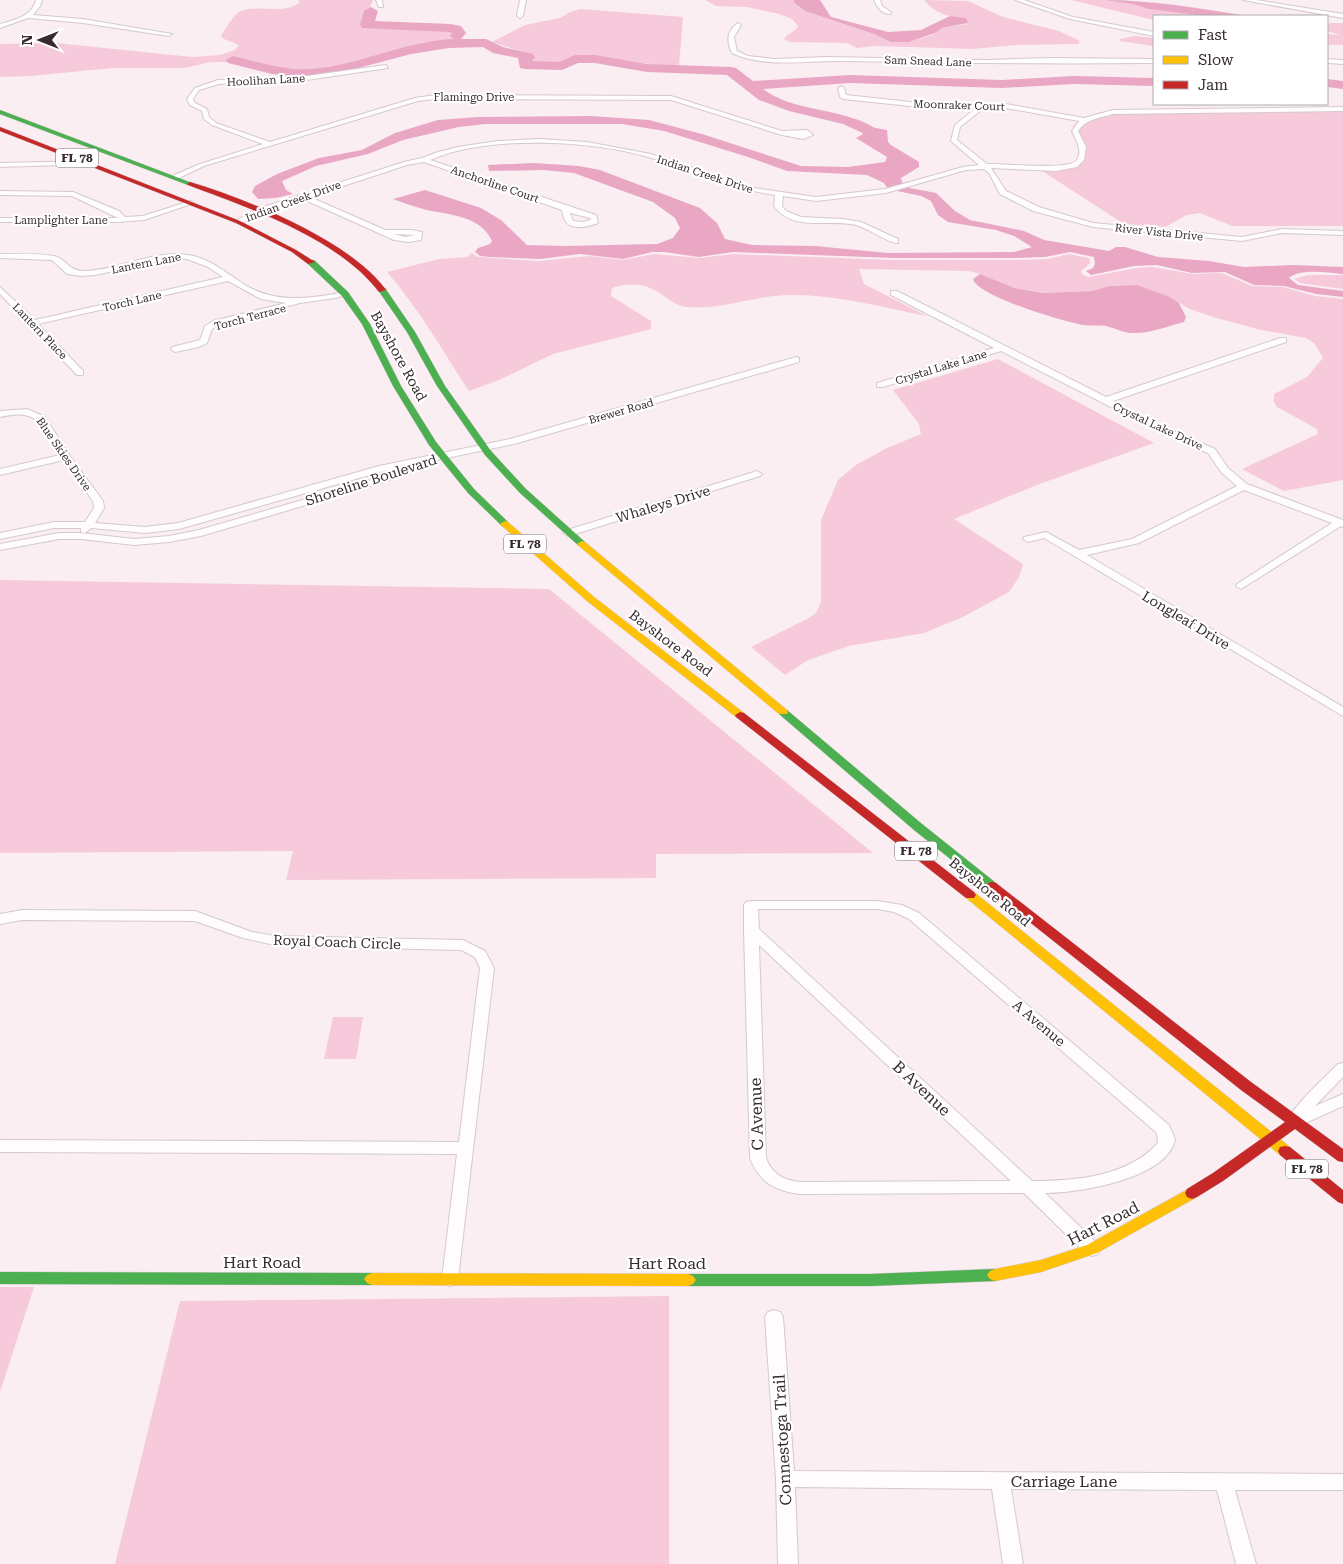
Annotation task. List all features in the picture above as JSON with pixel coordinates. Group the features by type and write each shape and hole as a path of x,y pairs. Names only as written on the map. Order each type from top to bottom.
{"main road":[{"name":"Bayshore Road","path":"0,112 266,213 309,234 351,260 380,287 392,302 441,386 484,448 523,491 568,533 766,697 918,827 1294,1122 1343,1157"},
{"name":"Bayshore Road","path":"0,129 238,222 294,251 309,261 350,294 410,407 471,491 545,562 925,858 1343,1198"},
{"path":"91,164 126,159"},
{"path":"370,294 392,302"},
{"path":"734,710 766,697"},
{"name":"Hart Road","path":"0,1278 870,1280 988,1276 1041,1266 1092,1249 1218,1177 1294,1122"}],"street":[{"path":"0,26 27,16 36,10 39,0"},
{"path":"520,16 523,0"},
{"path":"877,0 880,7 890,13"},
{"path":"1018,0 1072,18 1153,34"},
{"path":"1246,0 1343,16"},
{"path":"27,16 93,22 169,34"},
{"name":"Sam Snead Lane","path":"738,25 733,29 731,35 734,52 747,58 764,61 828,59 978,62 1069,59 1153,61"},
{"path":"1328,61 1343,62"},
{"name":"Hoolihan Lane","path":"270,144 214,124 206,118 205,110 190,102 197,89 228,81 307,78 386,67"},
{"name":"Moonraker Court","path":"841,88 843,97 929,106 1006,106 1084,120"},
{"name":"Flamingo Drive","path":"174,177 202,165 270,144 417,99 434,97 671,98 782,133"},
{"name":"River Vista Drive","path":"982,106 957,126 955,139 989,169 1000,188 1036,209 1093,224 1220,238 1242,238 1282,231 1343,233"},
{"path":"989,169 1013,165 1056,169 1075,166 1079,163 1083,147 1075,131 1076,128 1084,120 1105,113 1122,111 1343,109"},
{"name":"Indian Creek Drive","path":"238,222 266,213 304,197 406,163 424,160 440,153 497,143 549,141 587,144 642,153 743,188 779,195 816,199 888,190 957,169 989,169"},
{"name":"Indian Creek Drive","path":"238,222 314,201 417,168 424,160"},
{"name":"Anchorline Court","path":"424,160 565,209"},
{"path":"0,165 91,164"},
{"name":"Lamplighter Lane","path":"0,193 72,194 116,213 121,216 122,220"},
{"path":"779,195 778,206 783,214 788,217 798,220 853,222 871,228 896,241"},
{"path":"304,197 384,232"},
{"name":"Lamplighter Lane","path":"0,220 122,220 144,218 190,203"},
{"name":"Lantern Lane","path":"0,256 54,258 70,272 81,274 94,273 163,258 185,256 194,257 209,264 264,297 303,300 350,294"},
{"name":"Torch Lane","path":"34,322 230,278"},
{"name":"Lantern Place","path":"0,289 34,322 80,372"},
{"name":"Crystal Lake Drive","path":"894,292 1104,401 1163,430 1212,451 1224,470 1244,486 1341,524"},
{"name":"Torch Terrace","path":"175,349 196,345 204,340 208,328 216,323 292,305 303,300"},
{"name":"Crystal Lake Drive","path":"1104,401 1283,340"},
{"name":"Crystal Lake Lane","path":"880,385 1002,348"},
{"name":"Brewer Road","path":"444,456 484,448 796,360"},
{"name":"Blue Skies Drive","path":"0,414 27,411 37,414 50,430 66,457 98,501 99,508 88,525"},
{"name":"Shoreline Boulevard","path":"0,536 54,525 88,525 145,530 179,526 382,468 444,456"},
{"name":"Shoreline Boulevard","path":"0,547 41,538 81,536 134,542 169,539 201,533 381,480 444,456"},
{"path":"0,472 66,457"},
{"name":"Whaleys Drive","path":"568,533 757,474"},
{"path":"1077,554 1135,541 1244,486"},
{"name":"Crystal Lake Drive","path":"1240,586 1341,524"},
{"path":"81,536 88,525"},
{"name":"Longleaf Drive","path":"1028,539 1046,535 1343,712"},
{"name":"C Avenue","path":"751,905 758,1158 762,1170 772,1180 785,1186 800,1188 1029,1188"},
{"name":"A Avenue","path":"751,905 877,905 905,911 914,916 1166,1133 1167,1143 1164,1148 1149,1161 1134,1170 1084,1183 1029,1188"},
{"name":"Royal Coach Circle","path":"0,919 22,915 195,916 214,920 248,935 284,942 463,945 480,954 487,968 450,1279"},
{"name":"B Avenue","path":"751,930 1029,1188 1092,1249"},
{"path":"1294,1122 1311,1100 1343,1068"},
{"path":"1294,1122 1343,1100"},
{"path":"0,1146 466,1148"},
{"name":"Connestoga Trail","path":"774,1317 785,1479 788,1564"},
{"name":"Carriage Lane","path":"785,1479 1343,1482"},
{"path":"1000,1481 1013,1564"},
{"path":"1224,1482 1246,1564"}],"shaded area":[{"path":"299,0 373,0 364,22 453,24 456,27 455,43 388,53 358,63 314,70 283,70 252,62 211,62 185,68 112,68 0,77 0,44 56,43 192,57 220,55 235,50 239,45 221,36 232,18 238,13 255,8 278,9 293,7 299,3"},
{"path":"705,0 794,0 794,4 805,11 874,34 889,42 909,42 932,35 942,28 968,24 935,10 925,0 968,1 1003,17 1059,31 1080,41 1078,44 1017,45 972,49 875,46 857,48 847,43 789,42 784,39 798,26 792,19 747,7 716,6"},
{"path":"794,0 820,0 831,17 888,32 921,30 950,16 966,18 968,23 942,28 935,33 909,42 890,42 874,34 805,11 794,3"},
{"path":"1071,0 1103,0 1133,4 1148,9 1199,15 1153,15 1153,20"},
{"path":"1103,0 1157,3 1241,15 1197,15 1148,9 1133,4"},
{"path":"580,9 683,17 679,66 594,58 566,59 562,64 541,65 529,60 534,57 532,55 492,42 525,25 560,18"},
{"path":"1343,23 1343,45 1328,45 1328,34 1340,35 1328,31 1328,24"},
{"path":"1134,36 1153,38 1153,46 1119,41 1120,39"},
{"path":"1343,109 1343,226 1232,226 1200,213 1187,215 1165,227 1124,224 1036,167 1061,167 1076,162 1080,149 1073,126 1080,120 1093,115 1106,111"},
{"path":"591,116 649,120 702,134 801,166 848,167 885,162 887,157 856,138 863,134 859,125 887,130 888,142 891,145 919,162 919,167 901,178 902,182 910,188 936,193 955,211 970,220 1024,231 1044,240 1109,251 1116,247 1125,247 1158,257 1209,261 1244,267 1293,265 1343,267 1343,274 1307,272 1289,278 1298,285 1343,291 1343,297 1316,294 1284,286 1254,285 1225,272 1192,273 1157,265 1134,266 1091,275 1086,271 1093,268 1095,264 1094,257 1070,252 1045,257 1016,258 894,258 733,252 699,257 652,252 623,259 580,254 540,259 480,256 475,252 478,248 490,244 492,241 480,226 455,215 423,209 393,199 425,190 481,208 501,220 527,245 657,244 673,238 680,228 675,218 653,202 574,173 544,170 489,171 488,165 534,163 579,166 600,170 700,208 717,223 725,239 752,245 815,246 888,253 1014,252 1032,247 1014,236 996,230 948,222 938,215 931,201 921,196 888,189 884,183 867,175 787,171 664,131 622,124 485,124 459,127 403,140 368,154 316,166 282,181 286,190 293,194 276,198 258,199 252,192 255,186 277,174 319,158 362,150 395,133 438,120 477,117"},
{"path":"471,253 478,257 539,261 590,256 623,260 654,254 699,258 733,254 893,260 1017,260 1048,259 1069,254 1089,258 1090,263 1081,271 1083,275 1089,277 1136,268 1153,267 1193,274 1222,273 1252,286 1283,287 1315,296 1343,299 1343,480 1284,491 1242,469 1318,434 1317,429 1277,407 1274,402 1274,394 1307,377 1323,358 1314,343 1306,338 1261,330 1213,317 1190,309 1169,297 1137,285 1109,286 1092,291 1043,293 1015,288 968,271 859,269 864,284 927,316 858,302 806,295 775,296 712,307 686,307 676,304 646,286 621,286 612,288 611,296 651,321 651,329 553,354 499,380 469,391 420,315 387,272 439,259 468,257"},
{"path":"980,274 1015,288 1043,293 1092,291 1109,286 1137,285 1170,297 1179,303 1186,317 1184,322 1138,333 1125,332 1106,326 1083,325 1041,314 989,293 978,286 973,279"},
{"path":"1308,275 1343,275 1343,289 1300,283 1294,279"},
{"path":"998,359 1154,443 1037,485 954,519 1023,564 1019,577 1009,592 963,617 924,633 849,646 808,660 785,675 751,647 816,613 821,602 821,520 838,480 856,465 887,448 921,434 919,424 893,390"},
{"path":"0,580 549,589 873,853 656,854 656,878 286,880 293,851 0,853"},
{"path":"333,1017 363,1017 356,1059 324,1059"},
{"path":"0,1287 34,1287 0,1392"},
{"path":"669,1296 669,1564 115,1564 180,1301"}],"waterway":[{"path":"371,11 367,25 449,28 456,29 459,33 457,36"},
{"path":"233,60 282,71 312,73 351,66 429,46 484,43 498,50 528,57 524,60 525,65 562,66 575,59 595,59 647,68 731,71 750,86"},
{"path":"750,86 850,79 1002,84 1073,80 1153,82"},
{"path":"1328,83 1343,85"},
{"path":"750,86 764,97 794,108 848,121 872,132"}],"traffic: fast":[{"path":"0,112 190,184"},
{"path":"311,262 345,294 366,324 397,386 432,443 471,491 505,524"},
{"path":"382,290 411,332 441,386 488,453 523,491 582,544"},
{"path":"783,712 918,827 992,886"},
{"path":"688,1280 870,1280 995,1275"},
{"path":"0,1278 372,1279"}],"traffic: slow":[{"path":"505,524 590,599 740,715"},
{"path":"582,544 783,712"},
{"path":"970,895 1285,1151"},
{"path":"995,1275 1041,1266 1092,1249 1192,1193"},
{"path":"372,1279 688,1280"}],"traffic: jam":[{"path":"0,129 238,222 311,262"},
{"path":"190,184 260,210 305,231 347,258 382,290"},
{"path":"740,715 970,895"},
{"path":"992,886 1246,1086 1343,1157"},
{"path":"1192,1193 1218,1177 1294,1122"},
{"path":"1285,1151 1343,1198"}]}
